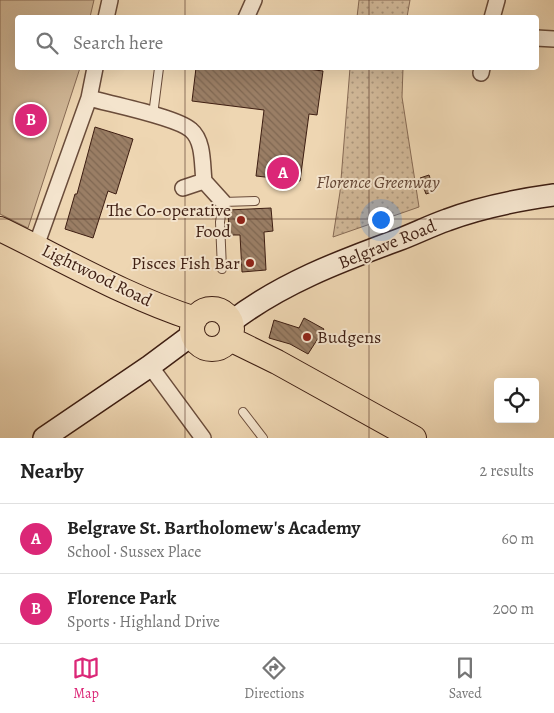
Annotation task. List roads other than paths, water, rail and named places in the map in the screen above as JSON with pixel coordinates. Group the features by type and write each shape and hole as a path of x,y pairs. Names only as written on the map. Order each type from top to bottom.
{"main road":[{"name":"Belgrave Road","path":"231,330 248,309 291,285 363,253 448,220 498,205 554,195"},
{"name":"Lightwood Road","path":"0,229 113,285 178,313 194,326"},
{"path":"57,434 150,366 194,326 204,310 216,309 228,315 231,330 223,346 212,349 199,344 194,326"},
{"path":"231,330 277,362 414,438"}],"street":[{"path":"107,15 110,0"},
{"path":"247,15 254,0"},
{"path":"493,15 497,0"},
{"path":"539,38 554,39"},
{"path":"36,246 89,98 95,70"},
{"path":"89,98 172,120 192,130 200,146 204,181 223,202"},
{"path":"183,188 204,181"},
{"path":"150,366 203,438"}],"lane":[{"path":"153,115 156,70"},
{"path":"222,269 220,222 223,202 255,202"},
{"path":"243,412 263,438"}],"place":[{"name":"Florence Park","path":"31,120"},
{"name":"Belgrave St. Bartholomew's Academy","path":"283,173"},
{"name":"The Co-operative Food","path":"241,220"},
{"name":"Pisces Fish Bar","path":"250,263"},
{"name":"Budgens","path":"307,337"}],"park label":[{"name":"Florence Greenway","path":"378,182"}]}
